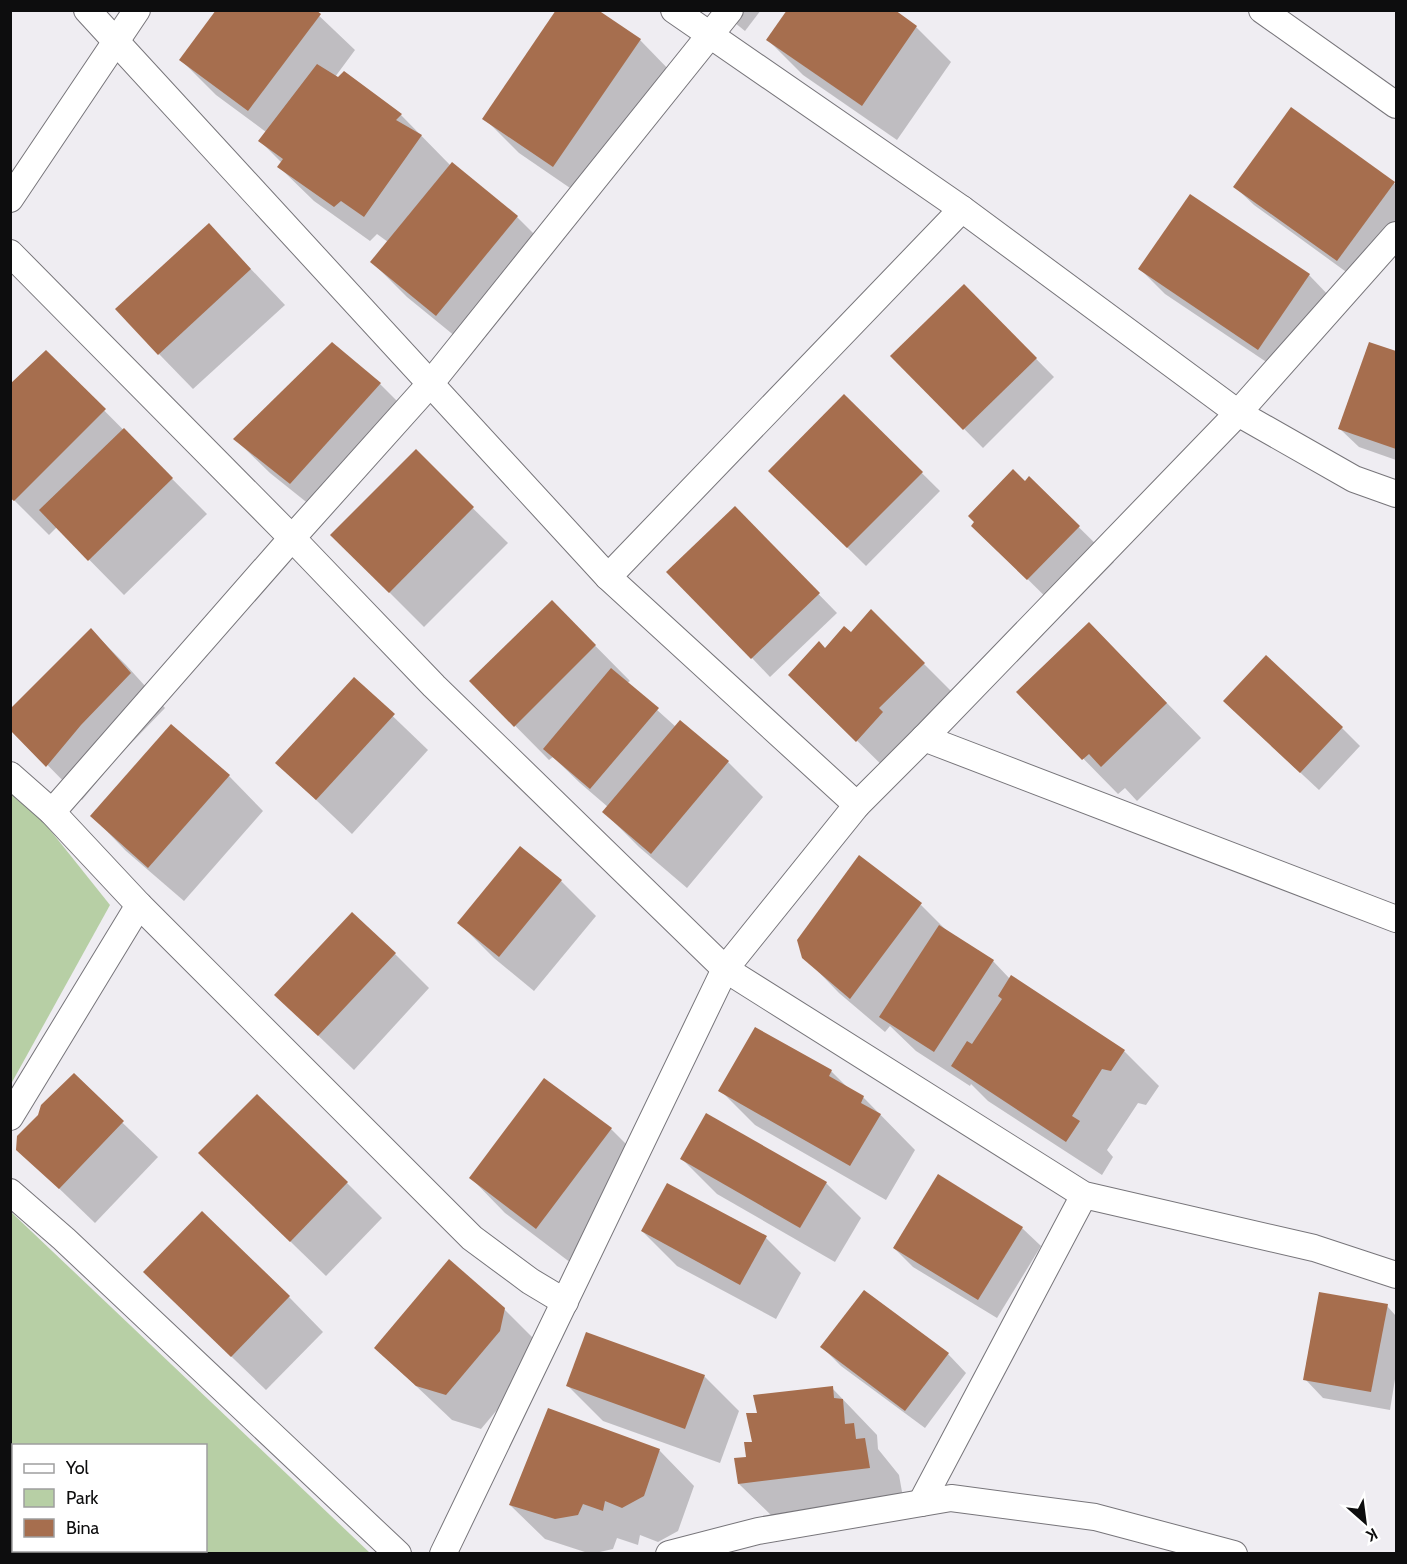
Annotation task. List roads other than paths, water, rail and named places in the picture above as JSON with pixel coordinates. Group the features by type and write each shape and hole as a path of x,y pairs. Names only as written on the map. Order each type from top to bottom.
{"street":[{"path":"87,10 608,578 857,805"},
{"path":"10,199 137,10"},
{"path":"674,10 962,209 1238,413 1354,479 1396,494"},
{"path":"52,812 429,384 730,10"},
{"path":"1262,10 1396,105"},
{"path":"608,578 962,209"},
{"path":"443,1554 725,969 857,805 1238,413 1396,235"},
{"path":"10,253 292,538 434,686 725,969 1084,1195 1314,1248 1396,1275"},
{"path":"924,738 1396,919"},
{"path":"10,775 52,812 139,905 472,1238 530,1281 565,1302"},
{"path":"10,1117 139,905"},
{"path":"10,1192 64,1239 398,1554"},
{"path":"921,1503 1084,1195"},
{"path":"669,1554 758,1531 951,1498 1095,1517 1234,1554"}]}
